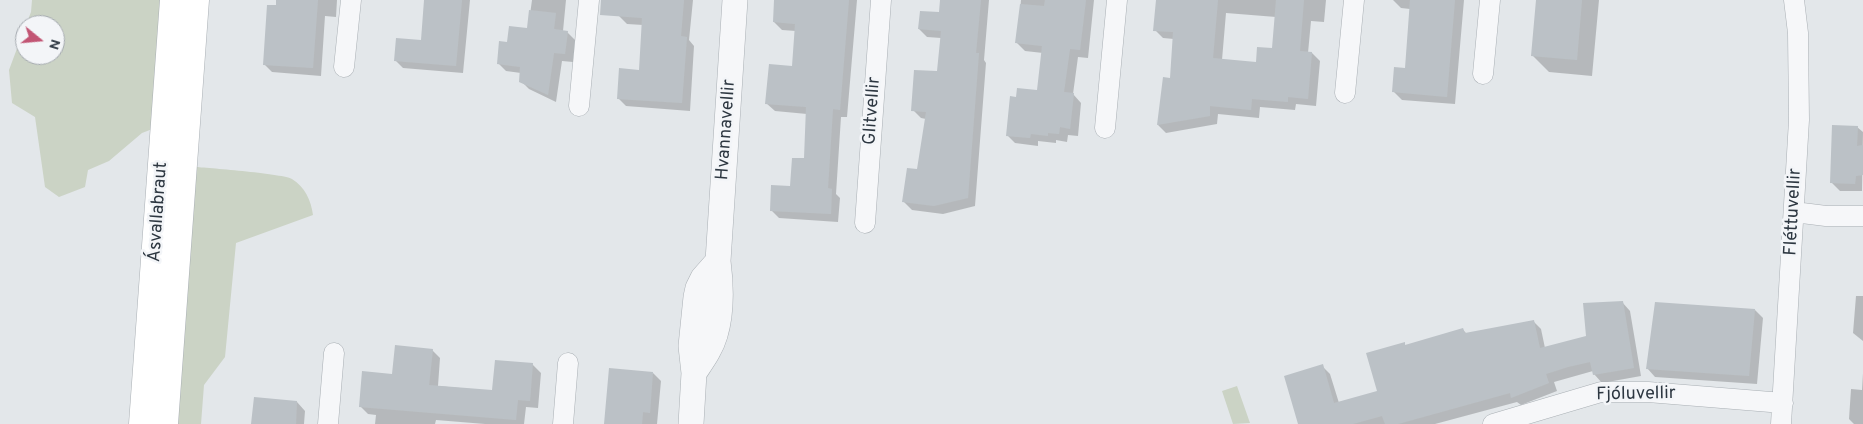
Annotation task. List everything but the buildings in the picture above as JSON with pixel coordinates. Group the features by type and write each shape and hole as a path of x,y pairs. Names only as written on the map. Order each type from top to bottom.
{"main road":[{"name":"Ásvallabraut","path":"143,424 174,0"},
{"name":"Ásvallabraut","path":"164,424 195,0"}],"street":[{"path":"344,67 351,0"},
{"path":"579,106 589,0"},
{"name":"Hvannavellir","path":"690,424 694,373 692,346 696,298 703,278 718,261 735,0"},
{"name":"Glitvellir","path":"865,223 881,0"},
{"path":"1105,128 1117,0"},
{"path":"1345,93 1354,0"},
{"path":"1483,74 1490,0"},
{"name":"Fléttuvellir","path":"1781,424 1799,120 1798,33 1794,0"},
{"path":"1794,212 1826,216 1863,216"},
{"path":"328,424 334,353"},
{"path":"563,424 568,363"},
{"name":"Fjóluvellir","path":"1493,424 1601,392 1648,392 1783,403"}],"shaded area":[{"path":"32,0 165,0 155,128 142,133 109,161 88,170 85,187 59,197 45,187 35,117 12,103 9,70 15,54 15,65 65,65 65,15 30,15"},
{"path":"196,167 262,173 292,179 307,194 313,215 236,243 225,357 204,385 201,424 174,424"},
{"path":"1237,386 1250,423 1233,424 1222,391"}]}
